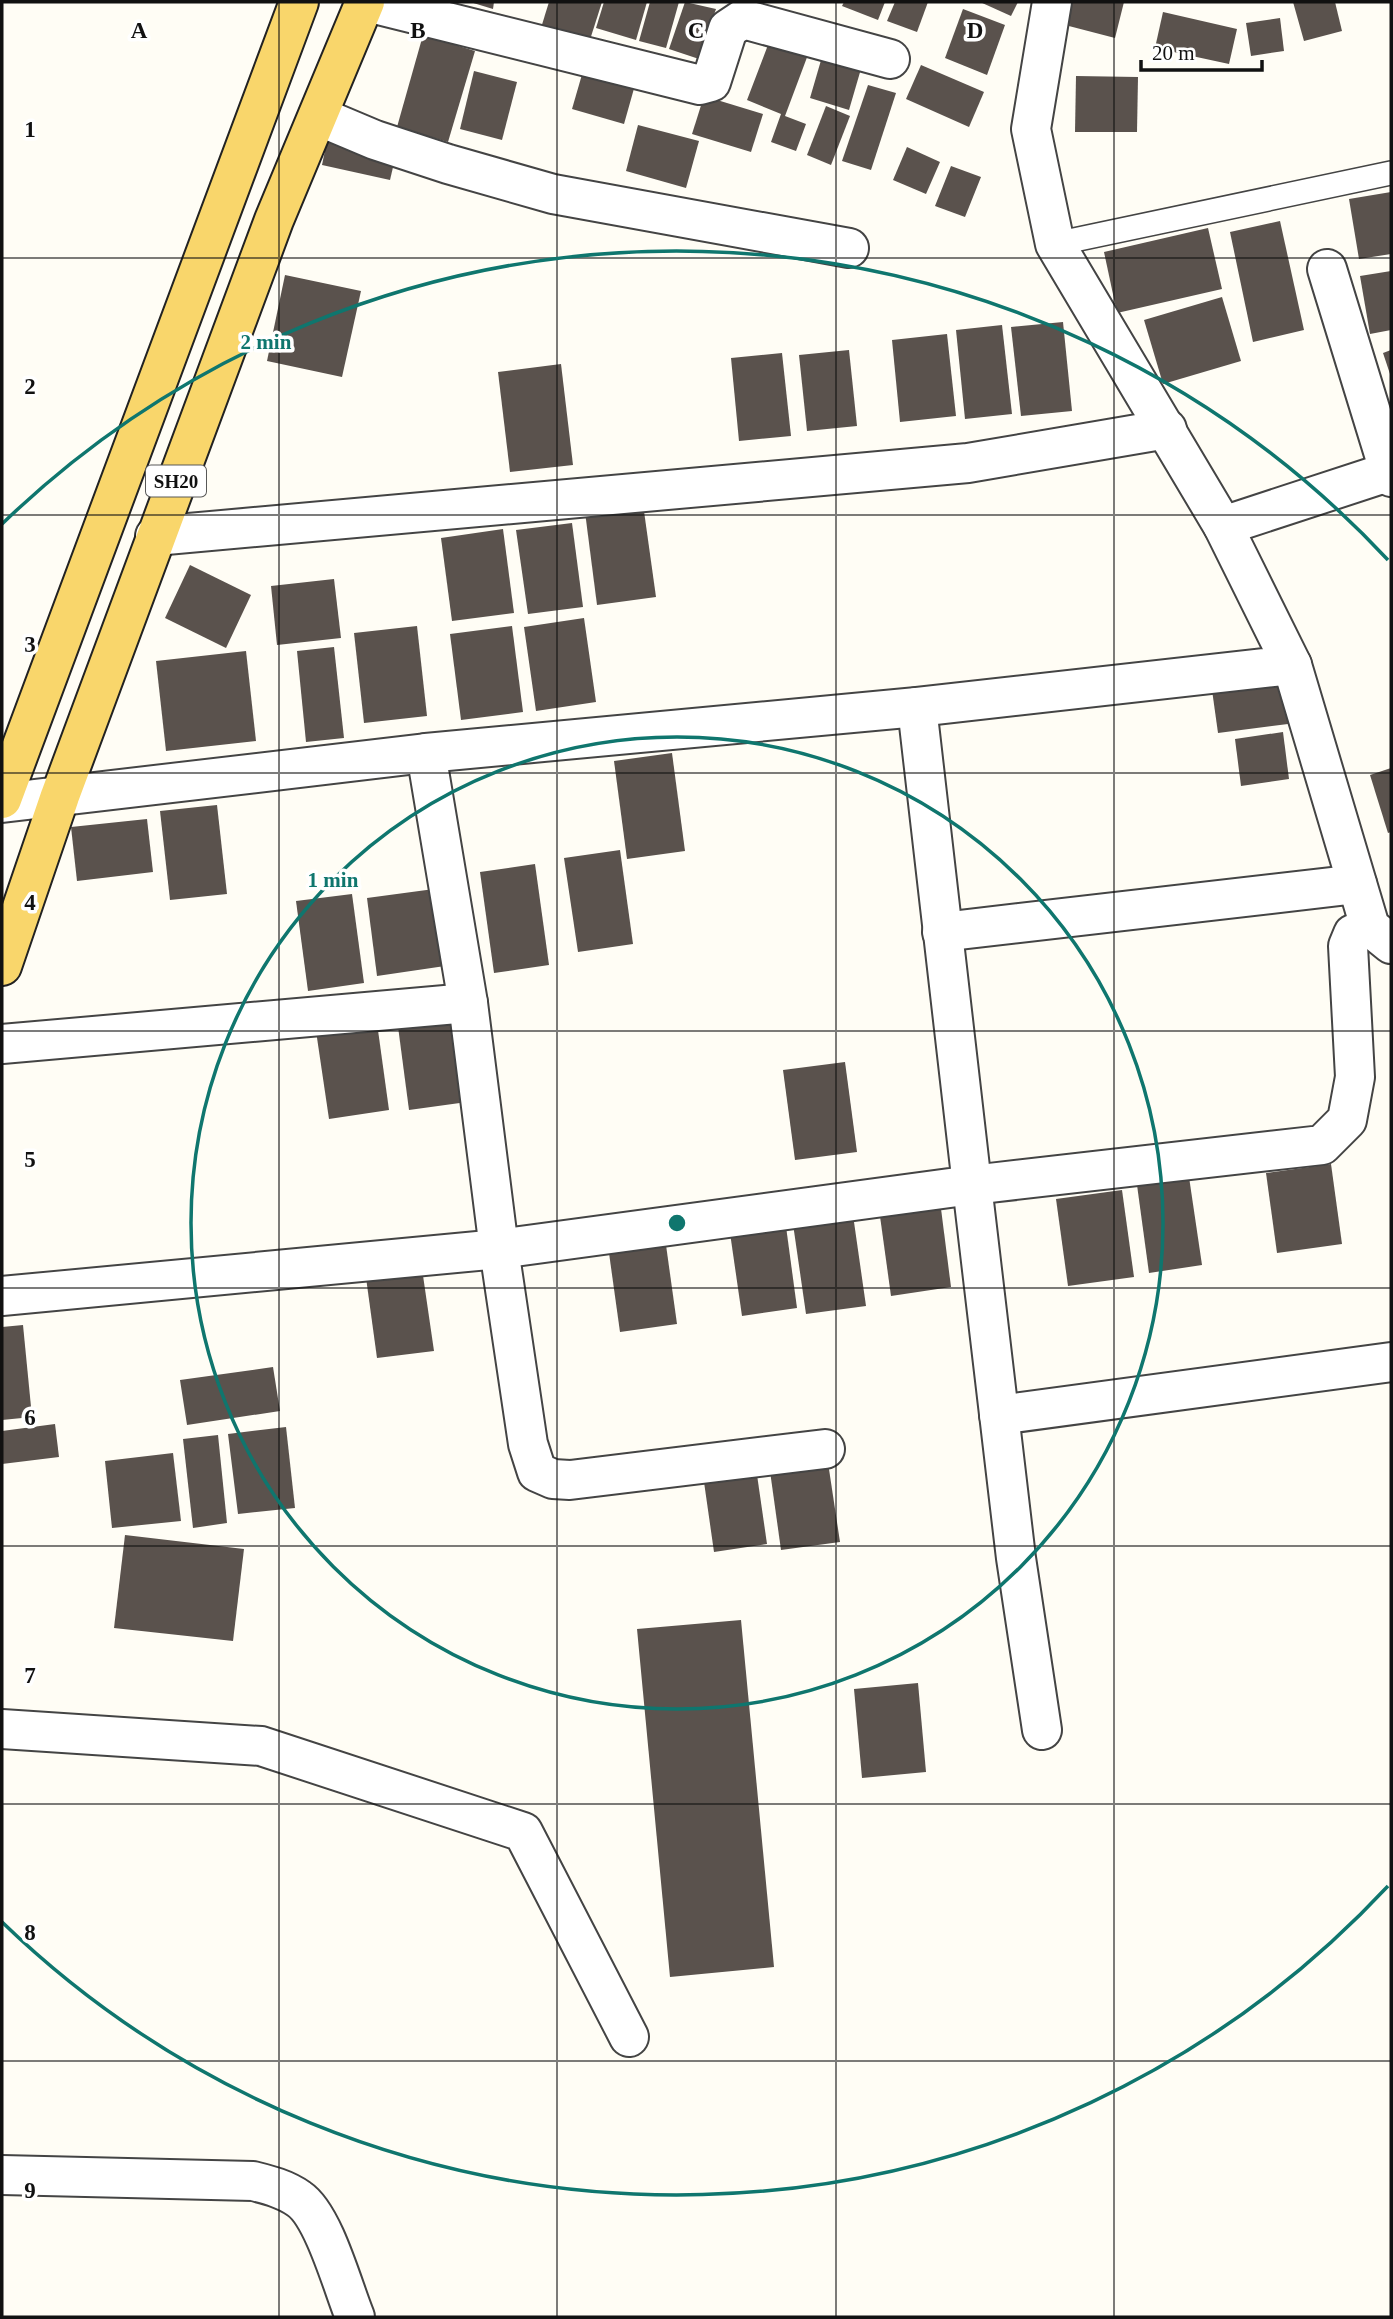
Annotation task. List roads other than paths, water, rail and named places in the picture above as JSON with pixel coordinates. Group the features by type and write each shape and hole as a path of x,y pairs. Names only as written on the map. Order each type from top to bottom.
{"main road":[{"name":"SH20","path":"2,801 299,2"},
{"name":"SH20","path":"2,966 60,796 274,220 366,2"}],"street":[{"path":"366,2 700,85 711,82 728,29 743,19 890,59"},
{"path":"2,1296 499,1249 972,1185 1322,1145 1347,1120 1355,1077 1348,946 1353,933 1380,935 1357,884 1292,665 1223,526 1055,244 1031,129 1052,2"},
{"path":"318,116 375,140 553,194 849,248"},
{"path":"1223,526 1391,473 1327,269"},
{"path":"155,536 968,463 1167,429"},
{"path":"2,801 426,754 918,707 1292,665"},
{"path":"918,707 999,1415 1042,1730"},
{"path":"426,754 468,1003 499,1249 528,1444 537,1472 553,1479 569,1480 825,1449"},
{"path":"942,932 1357,884"},
{"path":"2,1044 468,1003"},
{"path":"999,1415 1391,1362"},
{"path":"2,1729 261,1746 523,1832 629,2037"},
{"path":"2,2175 253,2181 278,2188 301,2200 317,2222 355,2317"}],"lane":[{"path":"1055,244 1391,173"}]}
